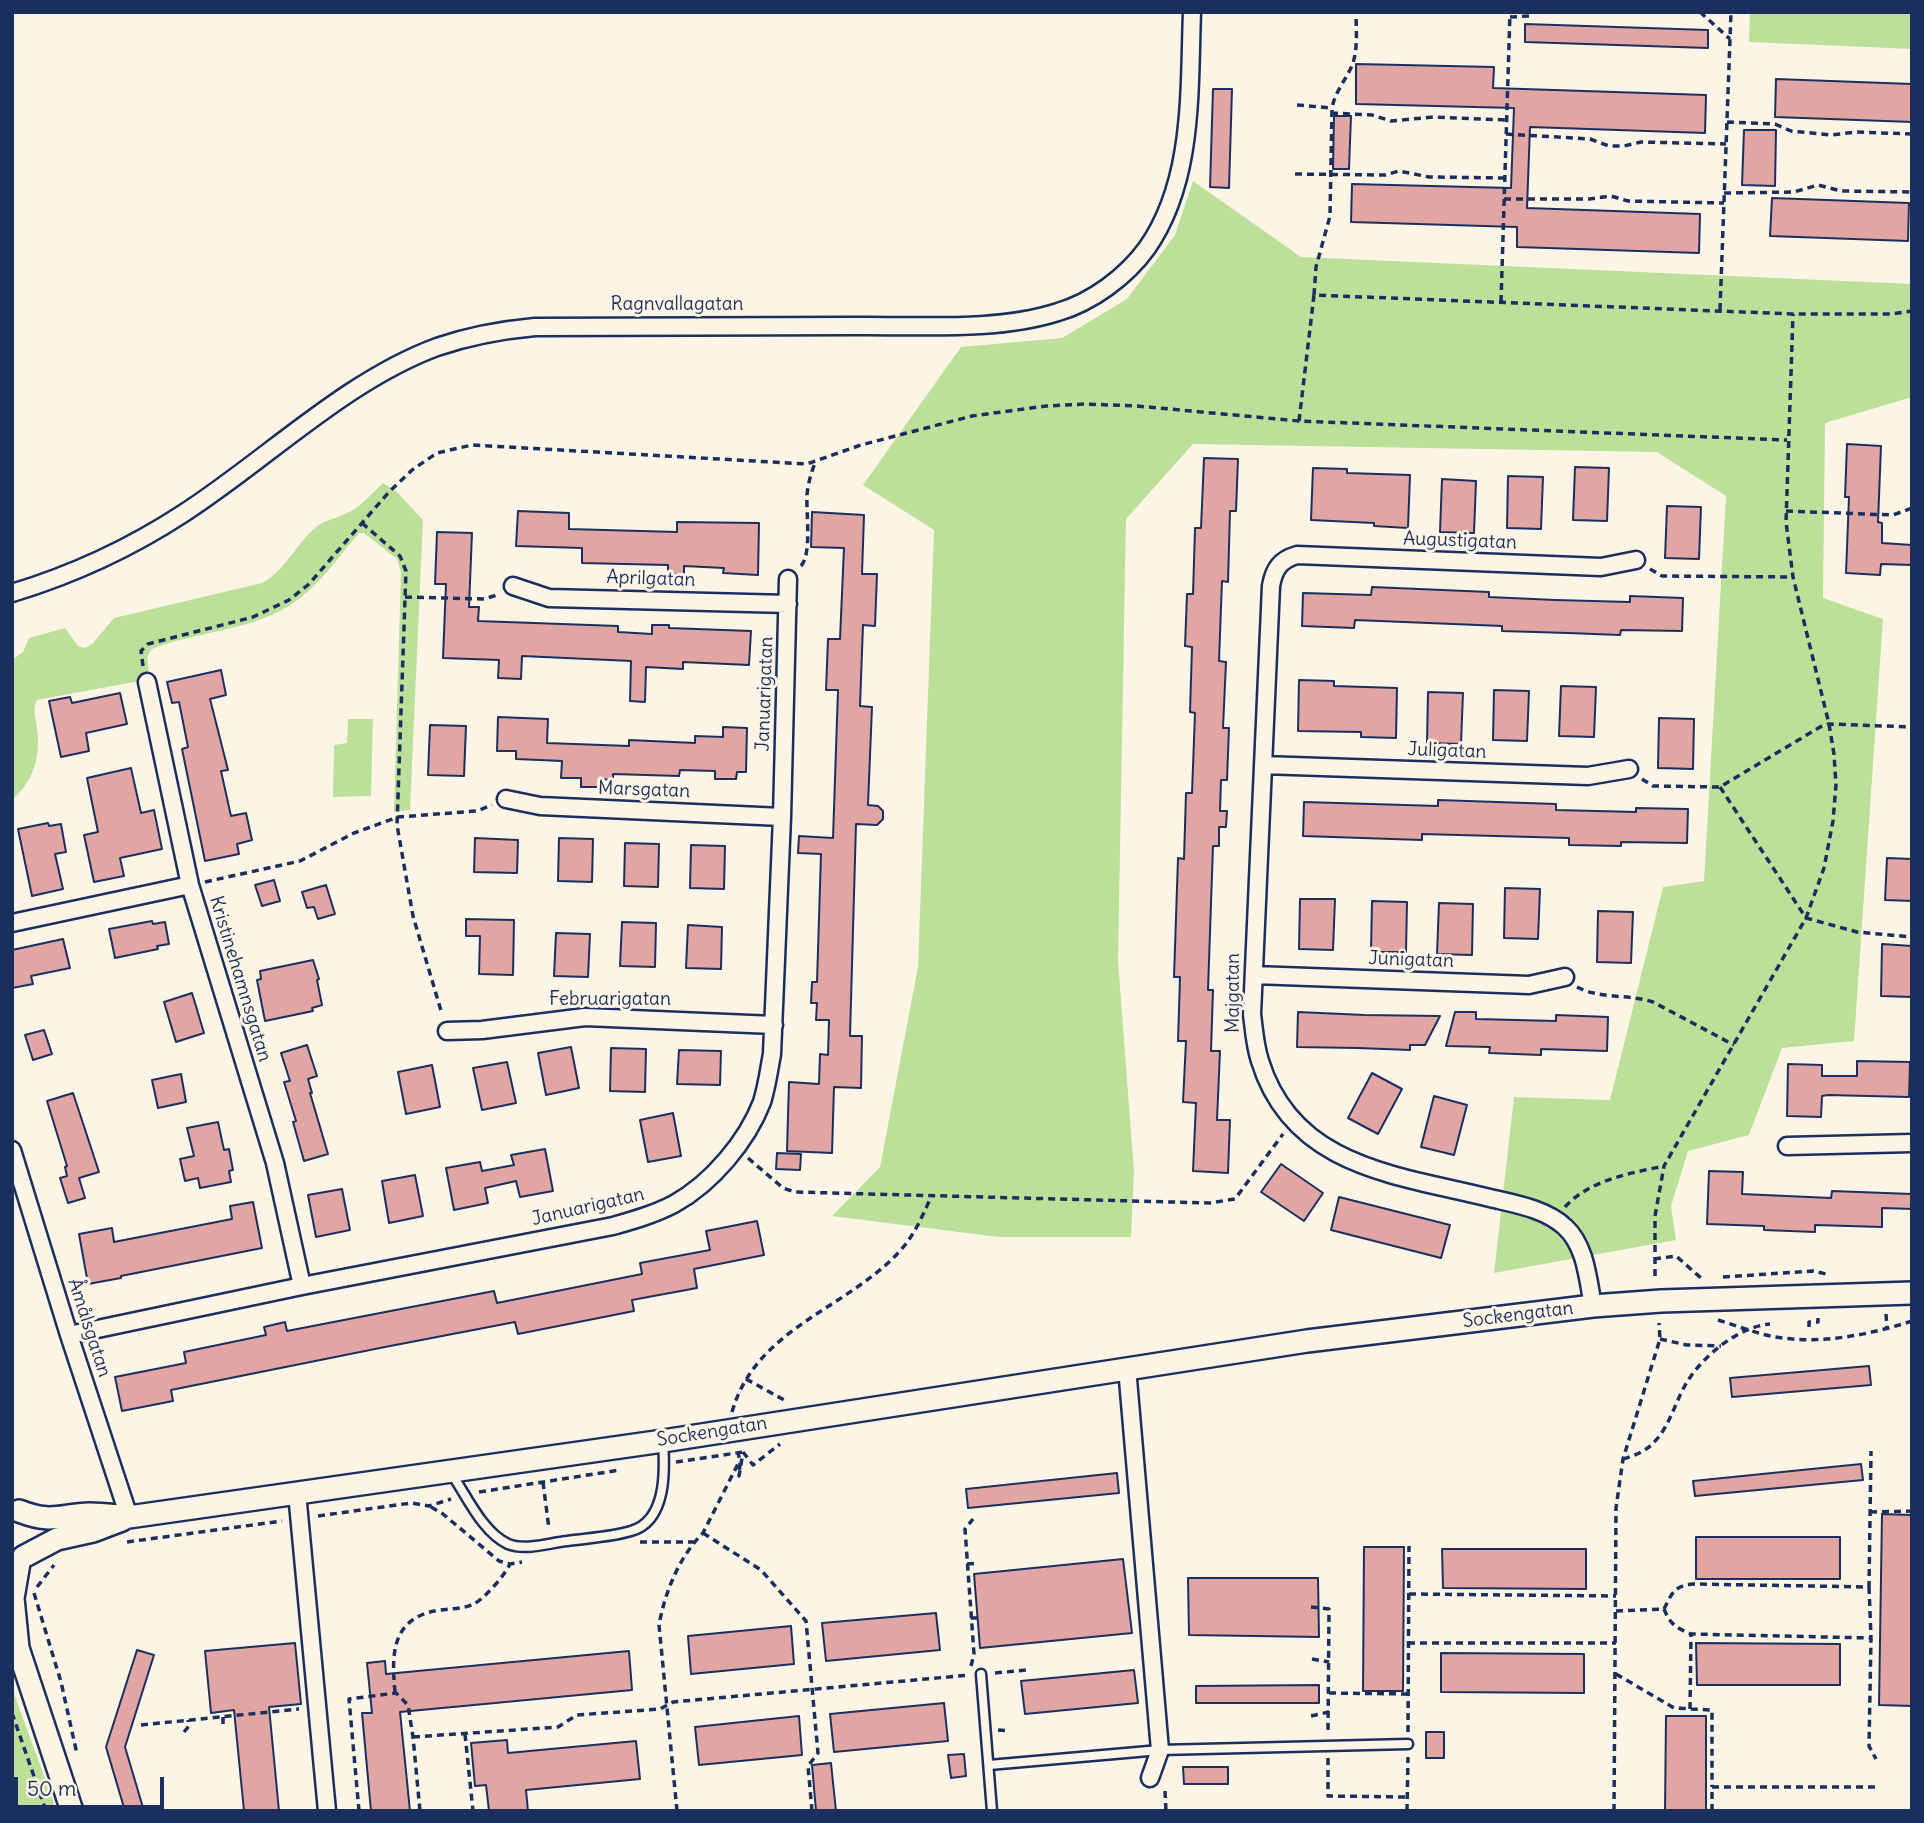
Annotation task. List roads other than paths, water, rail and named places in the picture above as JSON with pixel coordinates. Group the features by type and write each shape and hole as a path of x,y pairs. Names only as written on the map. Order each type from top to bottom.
{"street":[{"name":"Ragnvallagatan","path":"12,593 61,578 111,556 186,512 374,378 437,347 477,335 535,327 980,324 1030,320 1074,306 1104,289 1138,258 1170,205 1181,168 1192,12"},
{"name":"Augustigatan","path":"1282,561 1297,555 1601,567 1636,560"},
{"name":"Majgatan","path":"1282,561 1272,575 1270,586 1252,1014 1259,1061 1278,1101 1292,1120 1304,1133 1330,1151 1372,1168 1520,1206 1554,1219 1566,1228 1583,1256 1593,1306"},
{"name":"Januarigatan","path":"69,1335 635,1220 677,1202 694,1190 735,1148 762,1101 772,1054 788,579"},
{"name":"Aprilgatan","path":"513,586 549,598 788,604"},
{"name":"Kristinehamnsgatan","path":"146,682 190,885 275,1163 302,1286"},
{"name":"Juligatan","path":"1263,765 1588,776 1629,769"},
{"name":"Marsgatan","path":"506,799 540,806 782,817"},
{"path":"12,923 190,885"},
{"name":"Junigatan","path":"1254,975 1529,985 1565,977"},
{"name":"Februarigatan","path":"447,1031 482,1030 585,1017 774,1025"},
{"path":"1787,1146 1912,1143"},
{"name":"Åmålsgatan","path":"12,1150 129,1517"},
{"name":"Sockengatan","path":"16,1508 36,1518 52,1520 89,1514 129,1517 663,1441 1307,1342 1593,1306 1661,1301 1912,1293"},
{"path":"1127,1368 1160,1750 1150,1778"},
{"path":"298,1493 327,1811"},
{"path":"16,1508 28,1529 29,1538 18,1563 13,1598 15,1643 72,1811"},
{"name":"Sockengatan","path":"18,1563 57,1539 93,1531 129,1517"}],"lane":[{"path":"449,1471 486,1526 509,1544 523,1547 632,1531 645,1524 661,1495 663,1441"},
{"path":"976,1674 989,1765 992,1811"},
{"path":"989,1765 1160,1750 1408,1744"}]}
